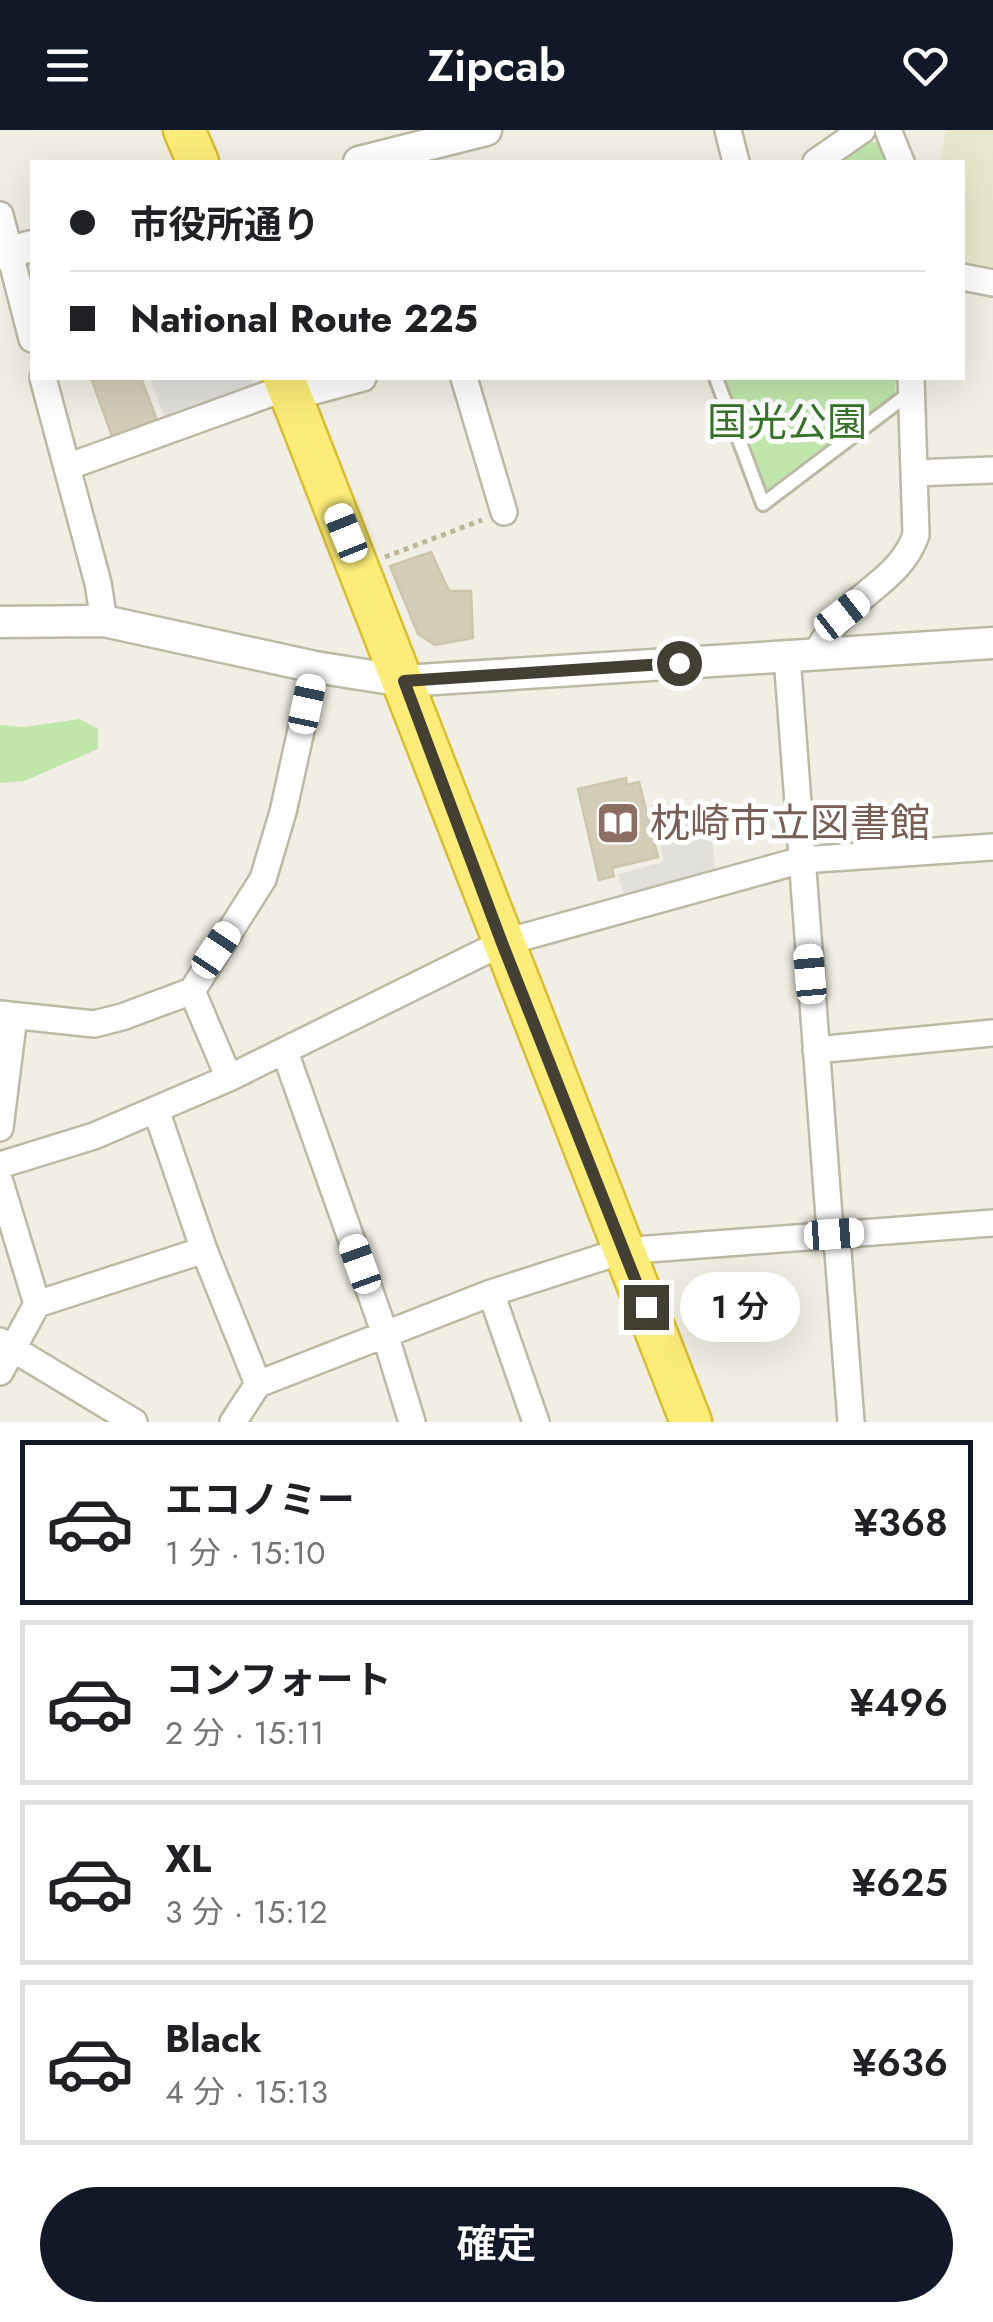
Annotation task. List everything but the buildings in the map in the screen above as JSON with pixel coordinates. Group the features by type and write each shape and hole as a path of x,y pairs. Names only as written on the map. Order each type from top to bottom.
{"highway":[{"path":"184,130 197,160"},
{"path":"288,387 622,1251 670,1362 690,1422"}],"street":[{"path":"365,160 398,148 486,130"},
{"path":"728,130 736,160"},
{"path":"819,160 862,130"},
{"path":"888,130 900,160"},
{"path":"0,215 14,251 30,329"},
{"path":"965,278 993,283"},
{"path":"44,380 98,583 104,621"},
{"path":"67,467 288,387 346,380"},
{"path":"465,380 504,512"},
{"path":"850,1422 834,1234 829,1217 802,860 801,655 886,580 910,552 916,535 911,385"},
{"path":"914,472 993,470"},
{"path":"0,622 104,621 314,667 404,681 993,642"},
{"path":"0,1128 7,1015 94,1024 192,991 263,880 284,812 314,667"},
{"path":"0,1165 94,1136 229,1078 502,943 802,860 993,847"},
{"path":"192,991 229,1078"},
{"path":"816,1050 993,1033"},
{"path":"284,1052 385,1334 412,1422"},
{"path":"156,1110 204,1250 258,1384"},
{"path":"0,1182 37,1304"},
{"path":"233,1422 258,1384 491,1293 622,1251 993,1223"},
{"path":"0,1372 7,1345 37,1304 204,1250"},
{"path":"491,1293 536,1422"},
{"path":"7,1345 99,1414 134,1422"}],"lane":[{"path":"717,380 763,504 911,385"}],"path":[{"path":"360,567 504,512"}],"shaded area":[{"path":"946,130 993,130 993,271 965,266 965,160 940,160"},
{"path":"151,380 252,380 256,389 166,422"},
{"path":"651,805 708,810 716,872 624,895 618,874 664,862"}],"green space":[{"path":"866,141 882,143 886,160 839,160"},
{"name":"国光公園","path":"725,380 896,380 895,395 767,492"},
{"path":"79,719 98,729 98,749 24,781 0,783 0,725 25,727"}],"place":[{"name":"枕崎市立図書館","path":"618,823"}],"route":[{"path":"646,1307 502,943 404,681 679,663"}]}
